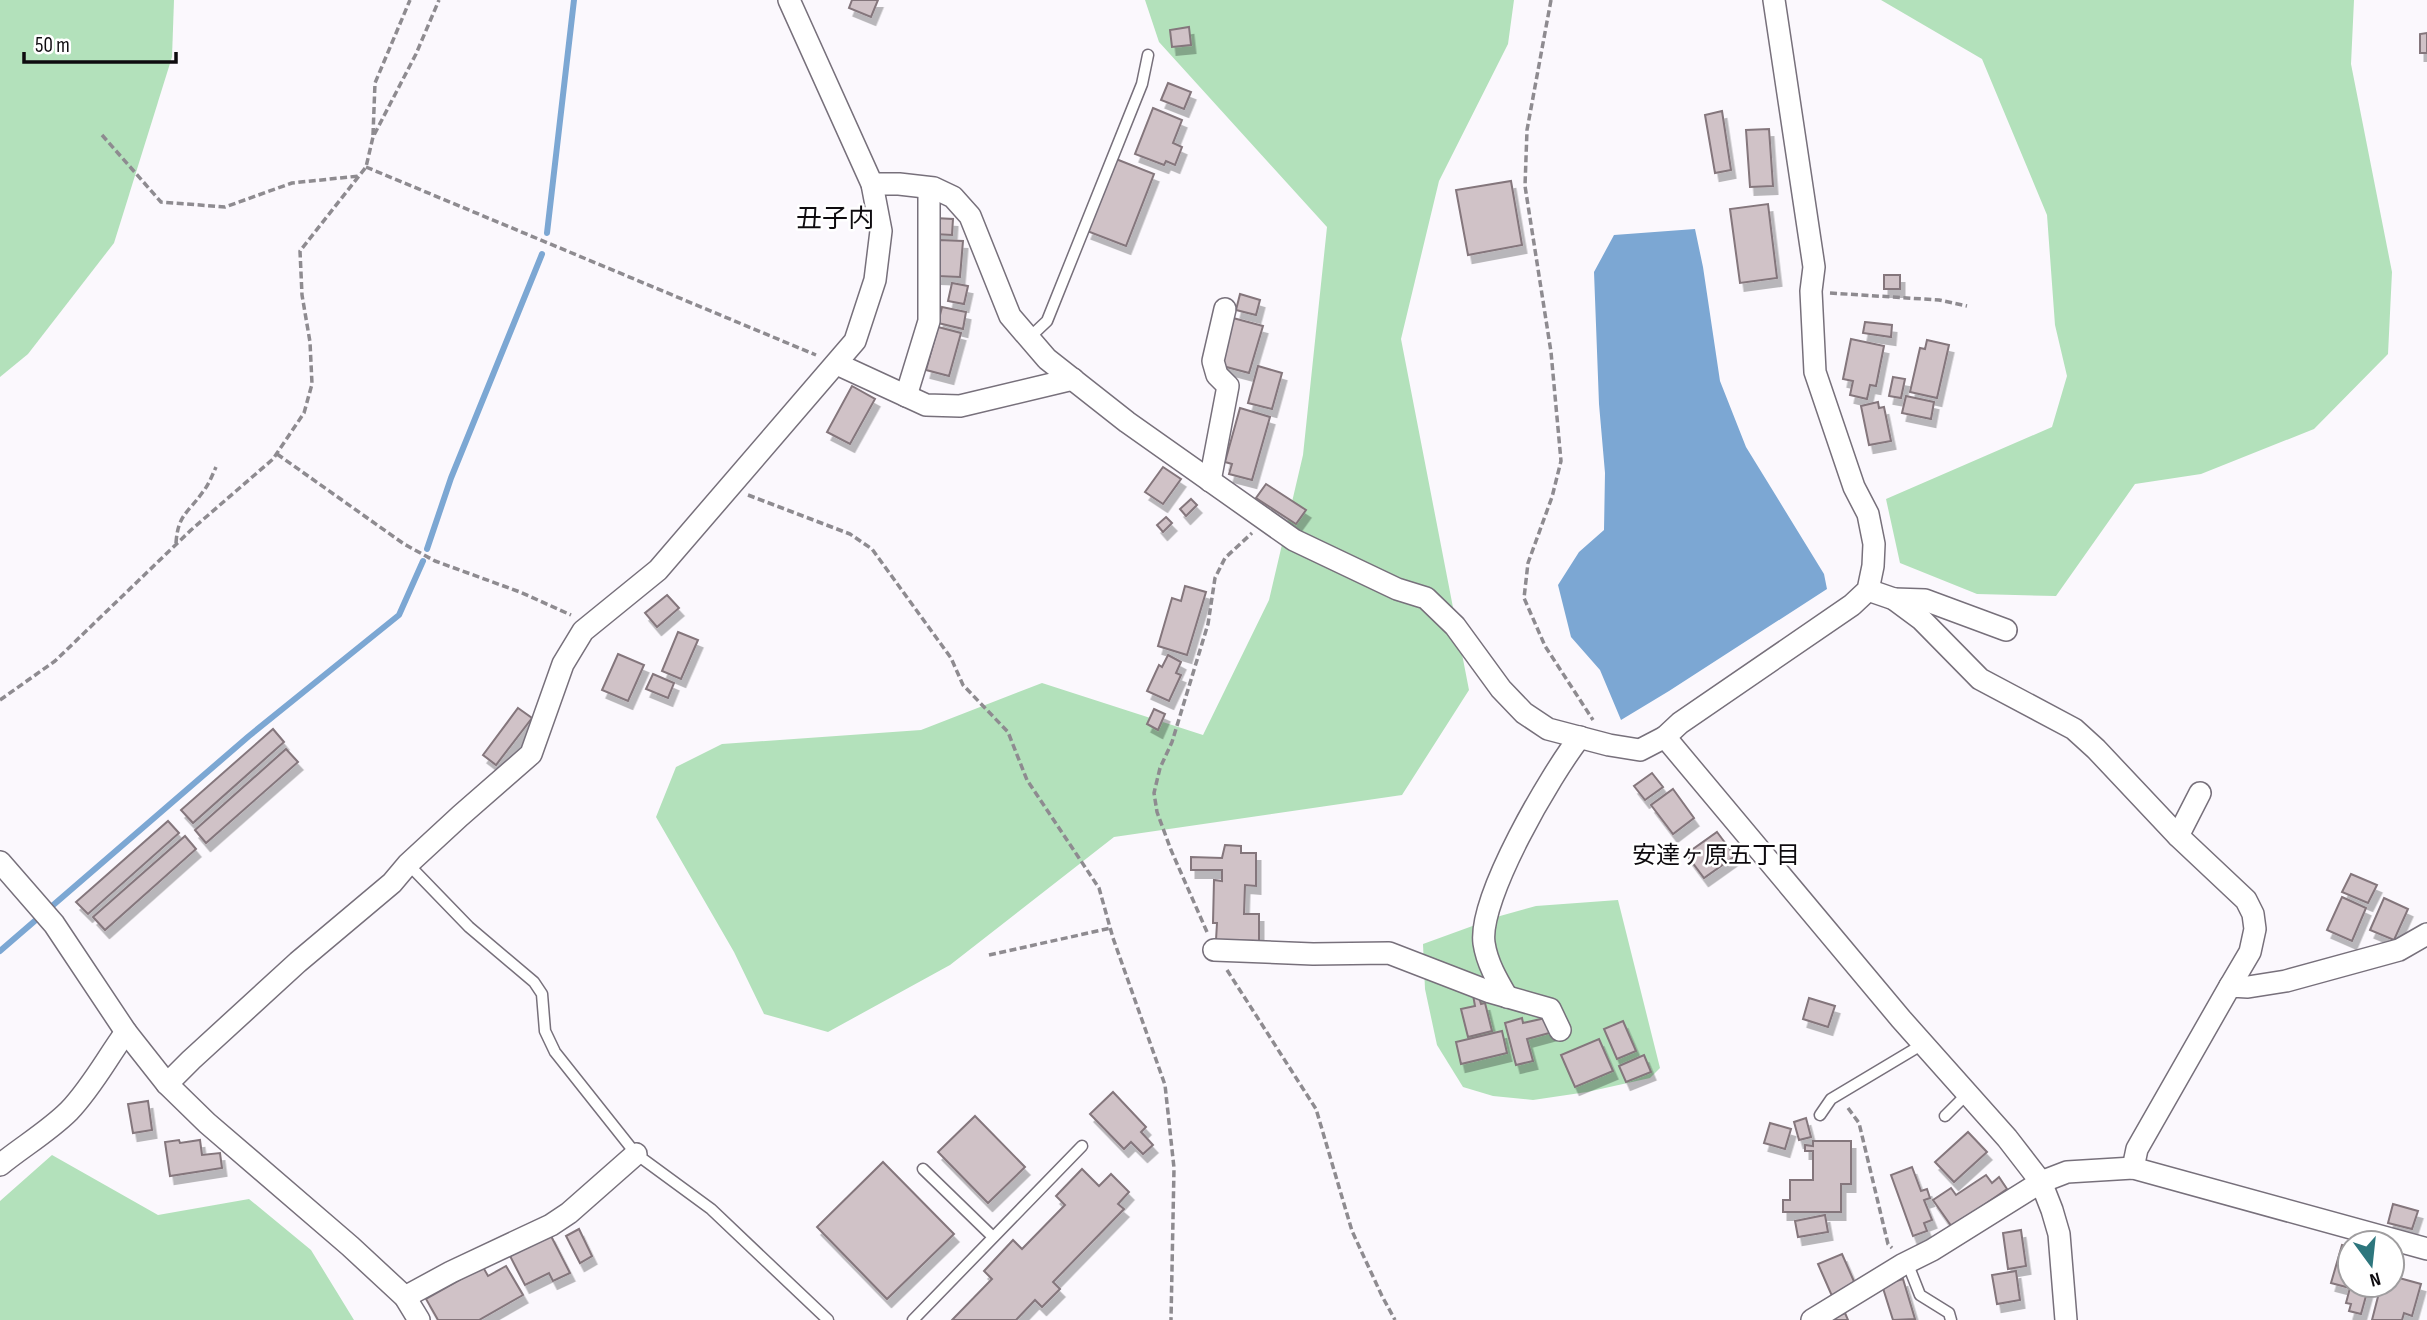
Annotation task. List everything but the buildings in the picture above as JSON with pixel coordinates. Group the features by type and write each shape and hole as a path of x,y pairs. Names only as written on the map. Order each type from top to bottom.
{"street":[{"path":"872,184 929,187 953,197 970,216 1010,316 1047,359 1126,422 1294,540 1397,589 1426,598 1455,626 1501,689 1524,713 1548,729 1640,750 1665,737 1679,723 1832,619 1868,590 1873,566 1874,544 1868,514 1854,487 1815,372 1811,291 1814,267 1774,0"},
{"path":"167,1084 298,961 392,883 408,864 531,754 563,664 583,631 658,570 855,341 875,280 881,231 872,184 793,4"},
{"path":"906,396 929,321 929,187"},
{"path":"1210,481 1228,387 1217,375 1213,361 1225,309"},
{"path":"837,364 926,405 960,406 1073,379"},
{"path":"1868,590 1894,599 1924,600 2006,630"},
{"path":"1894,599 1921,620 1980,679 2074,729 2178,836 2246,900 2253,914 2255,929 2250,952 2137,1149 2133,1168"},
{"path":"1507,997 1492,972 1483,942 1488,908 1494,890 1542,795 1580,737"},
{"path":"1665,737 1923,1044 2007,1138 2040,1182 2059,1234 2066,1320"},
{"path":"2178,836 2200,793"},
{"path":"0,862 54,925 126,1032 167,1084 207,1123 405,1297 419,1320"},
{"path":"2230,986 2248,987 2300,977 2399,950 2427,934"},
{"path":"1214,950 1313,954 1389,953 1507,997 1550,1009 1560,1030"},
{"path":"0,1164 68,1112 97,1077 109,1054 126,1032"},
{"path":"405,1297 551,1225 569,1213 636,1154"},
{"path":"1812,1320 1907,1262 1932,1250 2040,1182 2067,1172 2133,1168 2427,1250"}],"lane":[{"path":"1029,338 1047,321 1142,83 1149,55"},
{"path":"408,864 469,926 534,982 542,995 545,1031 555,1052 636,1154 711,1209 828,1320"},
{"path":"1820,1115 1831,1099 1923,1044"},
{"path":"1945,1116 1968,1094"},
{"path":"913,1320 1082,1146"},
{"path":"923,1169 993,1237"},
{"path":"1907,1262 1920,1295 1949,1313 1951,1320"}],"path":[{"path":"0,700 55,660 176,543 273,459 304,413 312,384 300,251 366,167 373,137 375,83 410,0"},
{"path":"373,137 416,54 439,0"},
{"path":"1551,0 1527,130 1525,186 1551,352 1561,461 1552,497 1528,563 1524,597 1545,646 1609,745"},
{"path":"102,135 160,202 225,207 292,183 359,176"},
{"path":"366,167 837,364"},
{"path":"1811,291 1939,300 1967,306"},
{"path":"277,454 404,544 435,561 520,592 592,624"},
{"path":"176,543 177,527 183,513 204,492 216,467"},
{"path":"730,488 850,534 872,549 951,658 963,685 1008,732 1027,780 1100,888 1165,1085 1174,1168 1171,1320"},
{"path":"1266,520 1224,558 1215,578 1208,624 1172,742 1160,768 1154,793 1157,812 1214,950 1316,1109 1352,1231 1395,1320"},
{"path":"989,955 1111,928"},
{"path":"1838,1095 1859,1123 1888,1244 1907,1262"}],"green space":[{"path":"0,0 174,0 172,57 114,243 28,354 0,377"},
{"path":"1145,0 1514,0 1508,44 1439,181 1401,339 1469,690 1402,795 1114,837 950,965 828,1032 764,1014 734,952 656,817 676,767 722,744 921,730 1042,683 1203,735 1269,600 1303,455 1327,227 1159,42"},
{"path":"1881,0 2354,0 2351,64 2392,272 2388,354 2314,429 2201,474 2135,484 2056,596 1977,594 1900,563 1886,499 2052,427 2067,376 2055,325 2047,215 1982,59"},
{"path":"1618,900 1660,1068 1650,1078 1587,1092 1533,1100 1493,1096 1463,1087 1437,1045 1425,989 1423,944 1536,906"},
{"path":"52,1155 158,1215 249,1199 311,1250 354,1320 0,1320 0,1201"}],"water":[{"path":"1695,229 1720,381 1746,447 1824,574 1827,589 1621,720 1600,670 1571,637 1558,585 1579,552 1604,530 1605,473 1599,404 1594,272 1614,235"}],"waterway":[{"path":"547,233 574,0"},
{"path":"427,549 451,478 542,254"},
{"path":"0,951 249,736 399,615 423,561"}],"district":[{"name":"丑子内","path":"835,218"},
{"name":"安達ヶ原五丁目","path":"1716,855"}]}
